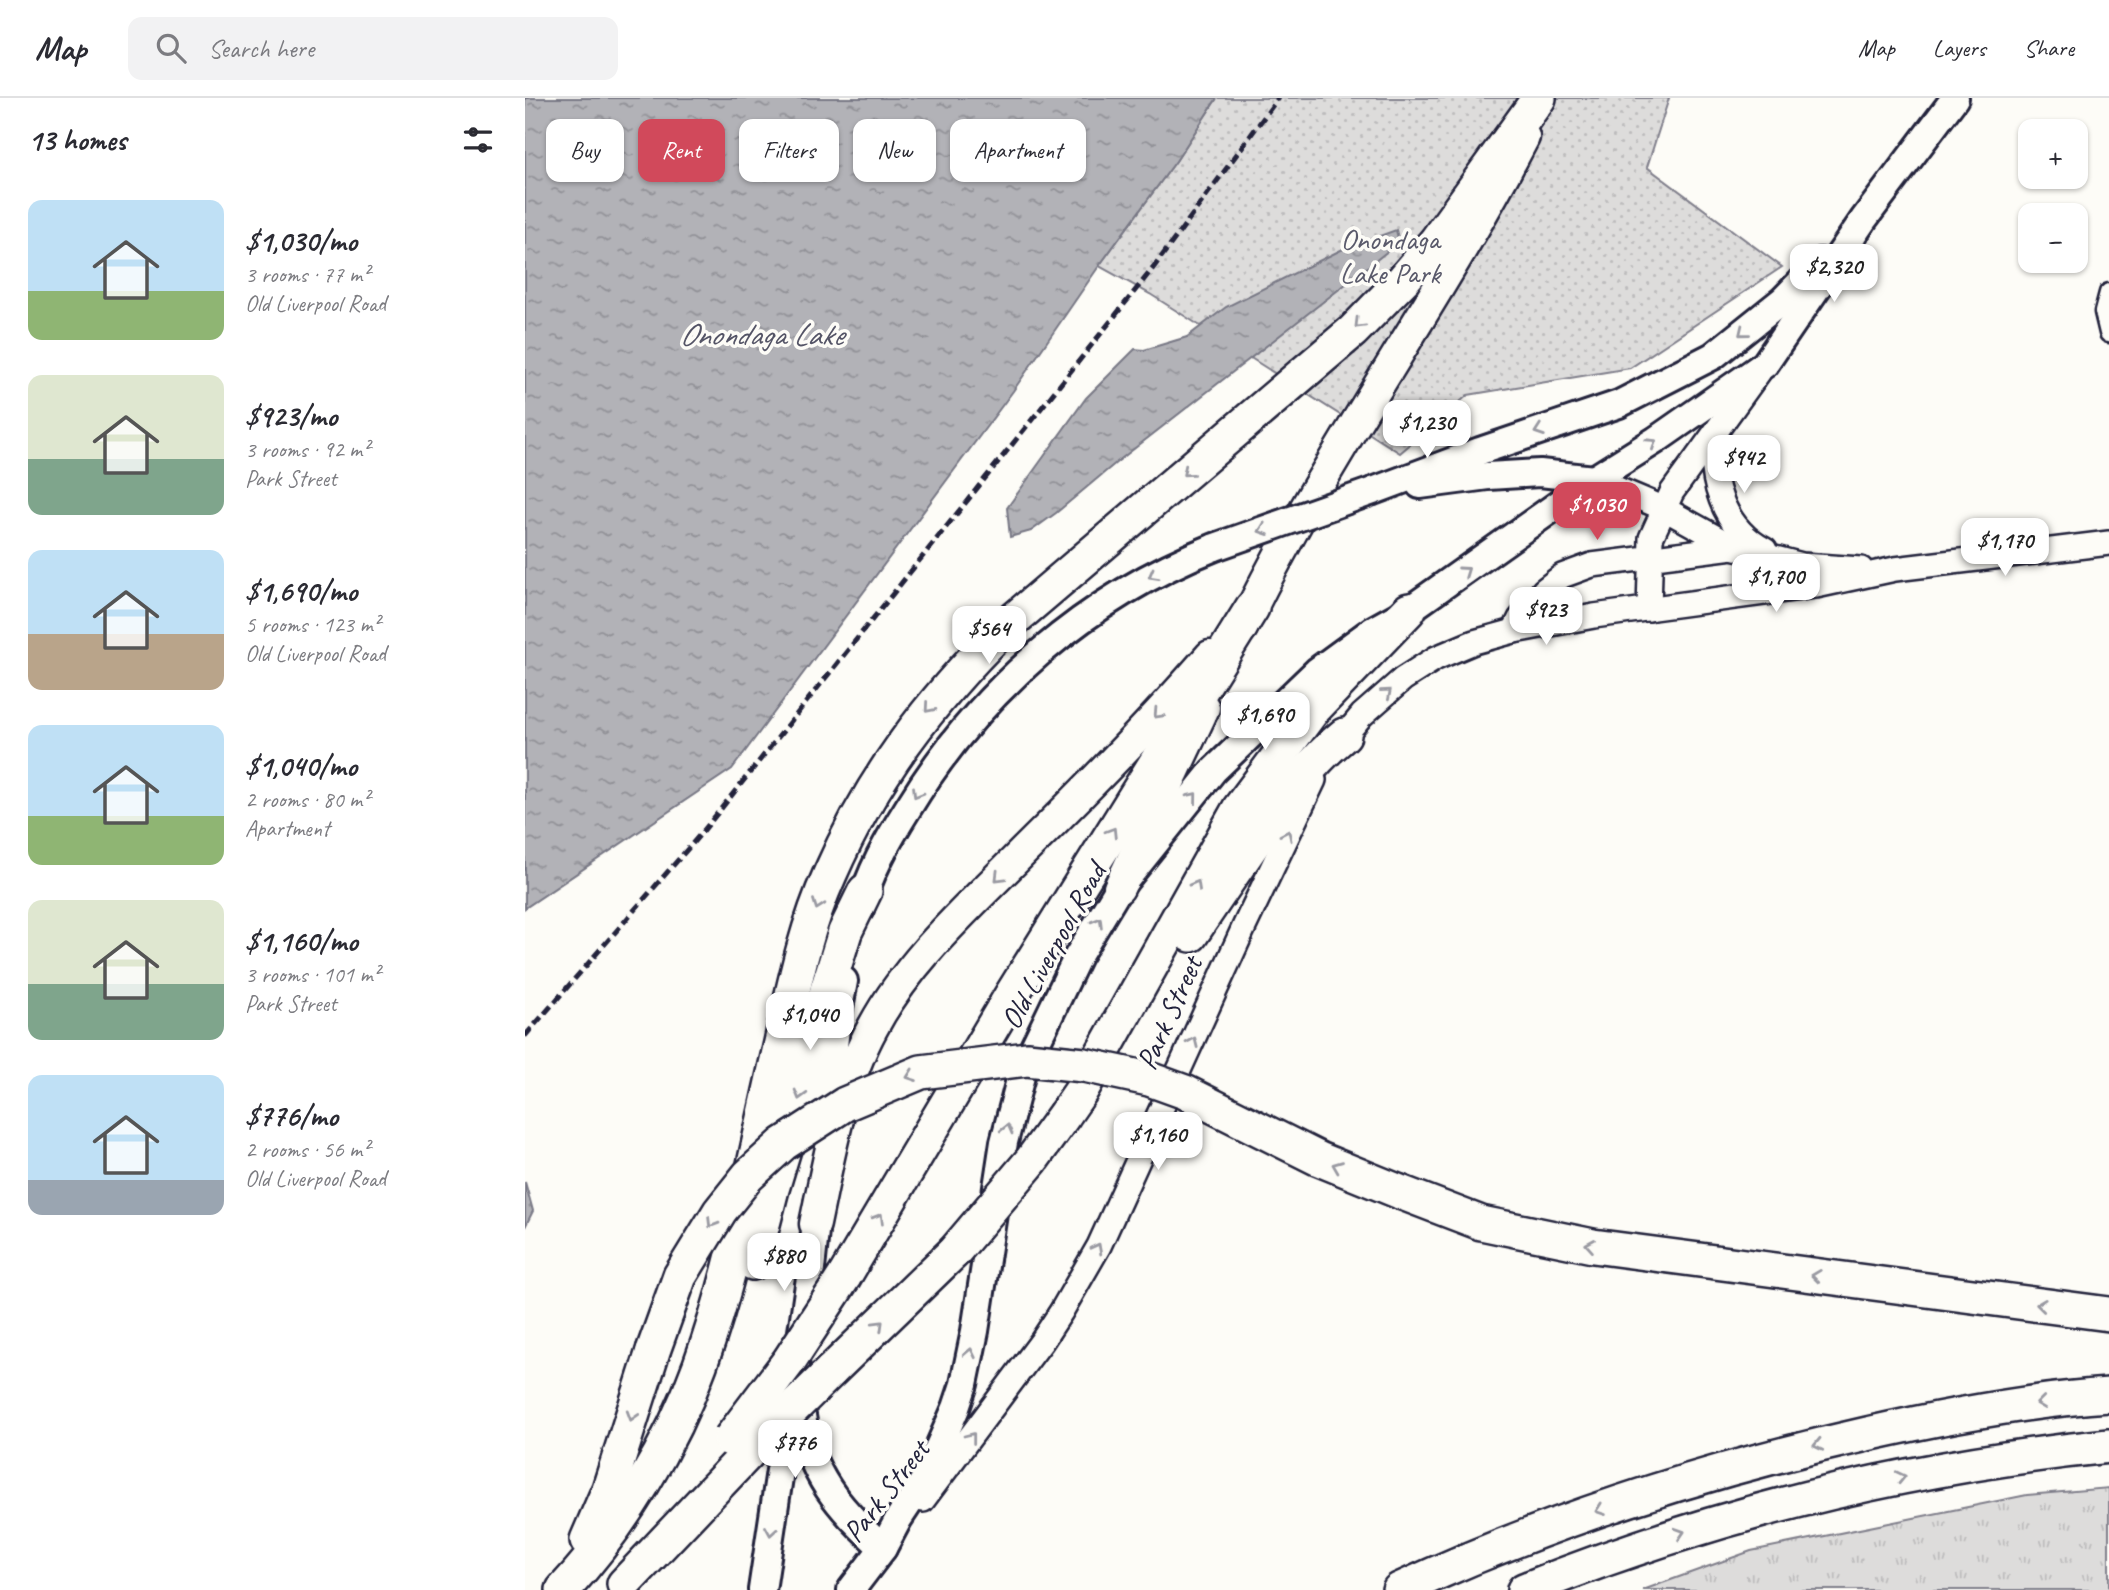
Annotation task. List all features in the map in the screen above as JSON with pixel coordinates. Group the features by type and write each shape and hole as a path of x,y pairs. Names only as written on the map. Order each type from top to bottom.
{"highway":[{"path":"560,1590 583,1568 632,1503 658,1459 699,1367 722,1298 807,937 829,875 864,802 880,776 922,716 1004,628 1353,331 1404,279 1436,241 1539,98"},
{"path":"621,1587 742,1444 789,1361 844,1277 1012,994 1252,608"},
{"path":"742,1444 830,1373 954,1252 1031,1161 1081,1091 1239,809 1313,710 1409,610"},
{"path":"1065,1114 1101,1073 1241,860 1302,775 1322,752 1344,735"},
{"path":"590,1590 642,1522 697,1426 724,1360 801,1093 827,990 845,933 865,891"},
{"path":"560,1590 591,1534 610,1489 653,1351 680,1276 720,1211 748,1176 783,1144 845,1104 922,1072 1027,1059 1084,1065 1149,1079 1185,1092 1319,1159 1481,1223 1593,1246 2109,1314"},
{"path":"1399,1590 1509,1542 1652,1492 1795,1450 1915,1423 2002,1408 2109,1395"},
{"path":"1524,1590 1683,1532 1769,1509 1910,1475 2028,1454 2109,1446"}],"main road":[{"path":"1119,888 1252,608 1330,463 1456,258 1545,98"},
{"name":"Old Liverpool Road","path":"883,1548 937,1455 964,1384 975,1331 1004,1142 1022,1072 1078,956 1119,888 1213,771 1301,684 1373,630 1409,610 1594,479 1656,440 1765,364 1864,219 1955,98"},
{"path":"762,1590 810,1278 837,1018 851,942 865,891 891,835 929,772 999,688 1028,661 1068,629 1127,590 1170,566 1215,547 1373,491 1484,463 1619,404 1713,356 1783,300 1864,219"},
{"path":"1484,463 1594,479"},
{"path":"815,1224 835,1132 849,1086 865,1044 897,986 948,927 1091,785 1252,608"},
{"path":"796,1367 805,1434 816,1469 845,1513 883,1548"},
{"name":"Park Street","path":"851,1590 883,1548"}],"street":[{"path":"2109,292 2104,312 2109,334"},
{"name":"Old Liverpool Road","path":"1649,608 1651,538 1663,508 1765,364"},
{"path":"1719,426 1713,461 1717,489 1728,514 1757,547 1780,558"},
{"path":"1594,479 1663,508 1733,547 1802,565 1895,569 2109,543"},
{"path":"1514,631 1543,590 1563,576 1592,565 1733,547"},
{"name":"Park Street","path":"883,1548 1007,1390 1073,1292 1119,1204 1308,789 1344,735 1362,715 1403,679 1436,658 1474,642 1514,631 1594,616 1816,586 1895,569"}],"green space":[{"name":"Onondaga Lake Park","path":"1217,98 1669,98 1647,167 1782,267 1630,368 1468,395 1400,453 1150,294 1099,266 1176,161"},
{"path":"2109,1488 2109,1590 1643,1590 1751,1551 2027,1495"}],"water":[{"name":"Onondaga Lake","path":"525,98 1217,98 1176,161 1099,266 1013,391 732,769 525,908"},
{"path":"1396,230 1399,242 1369,266 1117,462 1056,513 1031,531 1010,537 1007,508 1086,398 1135,349 1144,350 1187,337 1226,307 1341,250"},
{"path":"525,1182 533,1211 525,1227"}],"railway":[{"path":"525,1036 704,830 1154,267 1278,98"}]}
